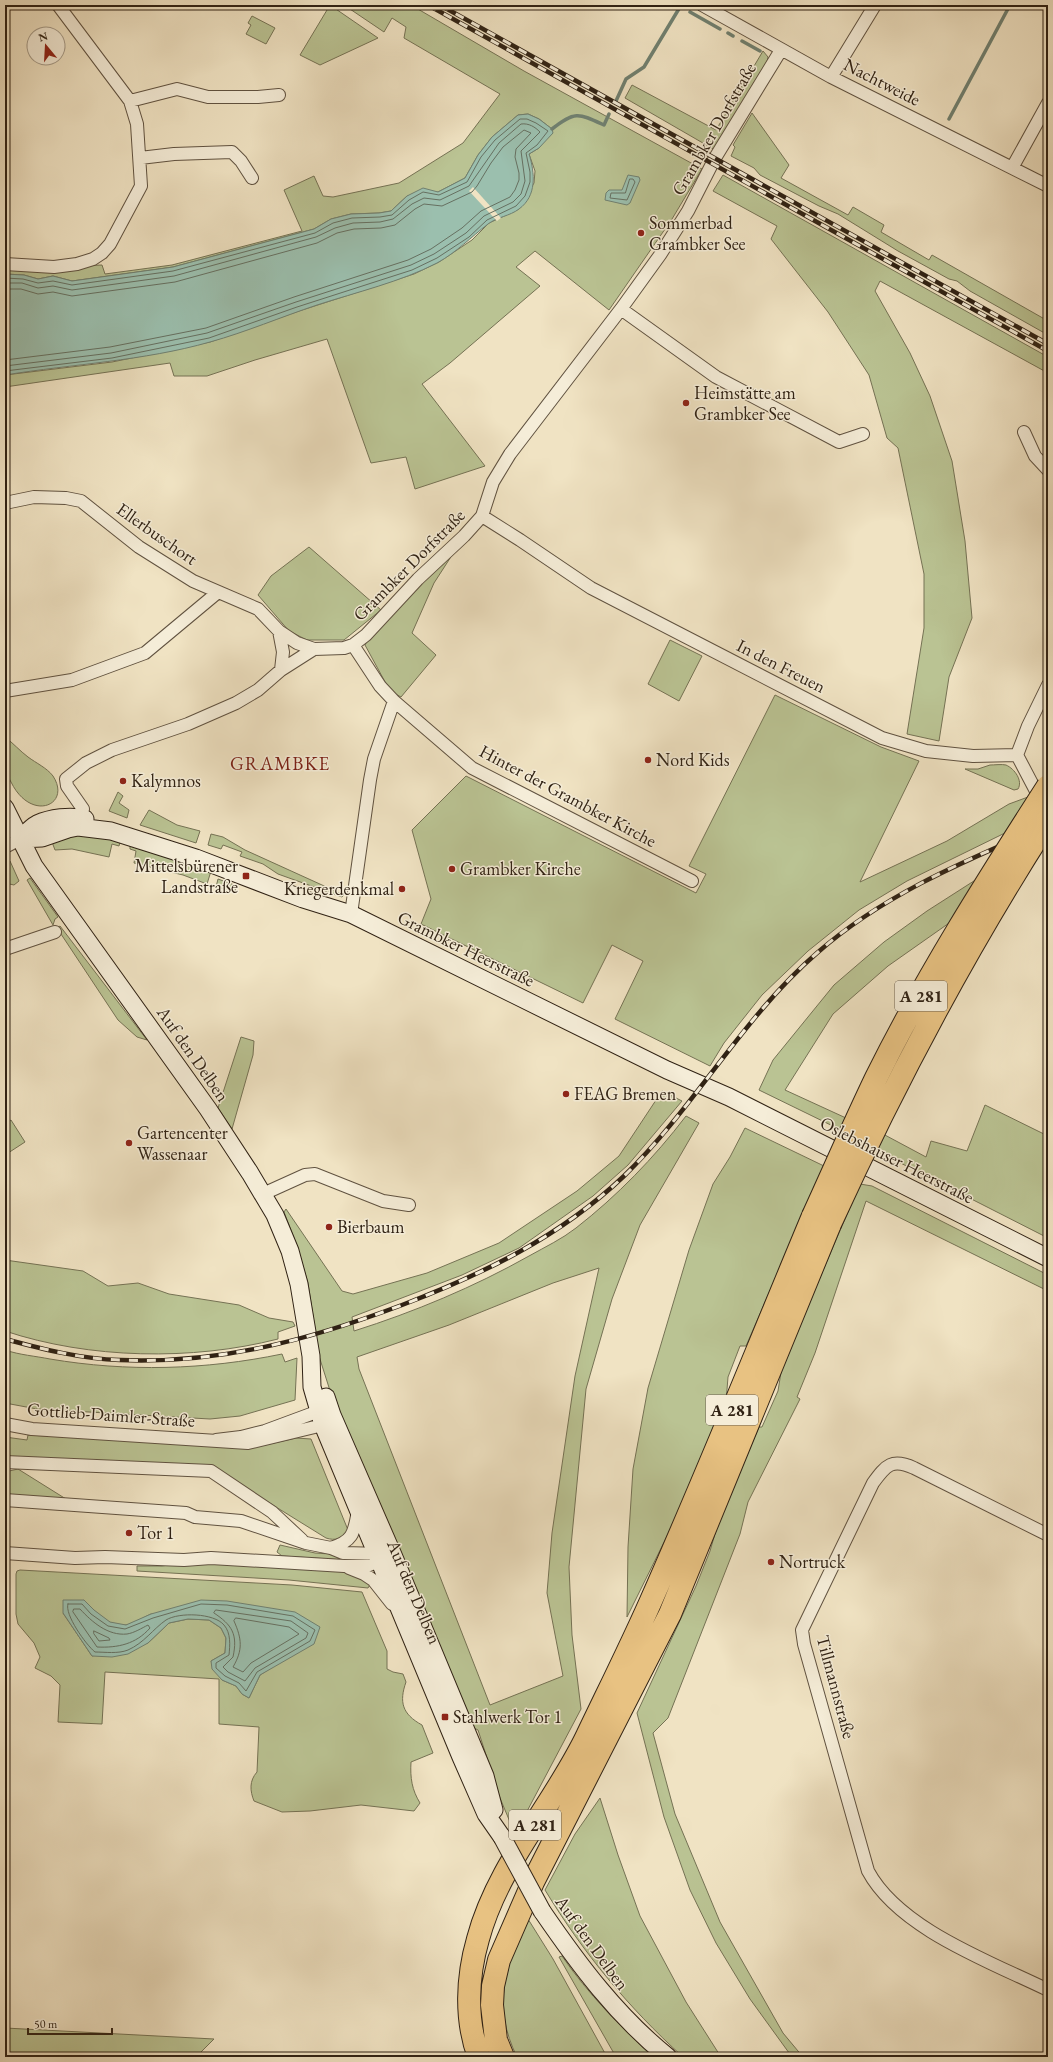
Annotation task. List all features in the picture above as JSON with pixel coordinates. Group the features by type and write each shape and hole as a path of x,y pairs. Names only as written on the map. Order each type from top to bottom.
{"highway":[{"name":"A 281","path":"504,2057 496,2040 492,2005 493,1986 499,1960 533,1882 670,1614 877,1077 921,994 985,885 1048,786"},
{"name":"A 281","path":"479,2057 470,2023 470,1983 478,1939 492,1901 518,1851 582,1746 650,1604 822,1220 883,1110 939,1003 986,921 1048,822"}],"main road":[{"path":"5,808 20,839"},
{"name":"Grambker Heerstraße","path":"20,839 41,822 59,818 80,823 100,824 111,831 196,858 303,899 351,914 667,1070 729,1097"},
{"name":"Auf den Delben","path":"20,839 34,866 208,1109 264,1194 290,1251 300,1284 311,1356 312,1387 383,1557 485,1776 502,1837"},
{"name":"Oslebshauser Heerstraße","path":"729,1097 1048,1258"},
{"name":"Auf den Delben","path":"324,1417 358,1511 383,1557 401,1614 481,1801 542,1911 579,1965 610,2002 653,2045 668,2057"}],"street":[{"path":"5,264 54,267 77,264 93,259 102,253 110,244 141,186 137,124 130,101 58,5"},
{"name":"Nachtweide","path":"702,5 831,77 1048,186"},
{"path":"831,77 875,5"},
{"name":"Grambker Dorfstraße","path":"314,649 344,648 353,645 366,635 418,579 464,536 482,516 493,482 510,454 621,309 660,255 688,211 715,158 781,50"},
{"path":"130,101 178,89 208,97 258,97 279,95"},
{"path":"1012,168 1048,103"},
{"path":"140,158 174,154 232,152 241,161 252,178"},
{"path":"621,309 716,377 839,442 864,434"},
{"path":"1024,432 1035,456 1048,470"},
{"name":"Ellerbuschort","path":"5,503 34,497 66,498 81,501 139,547 194,582 258,609 279,631 297,643 314,649"},
{"name":"In den Freuen","path":"482,516 591,588 882,738 926,751 973,756 1017,755"},
{"path":"5,691 72,680 145,653 217,592"},
{"path":"279,631 283,652 281,670"},
{"name":"Hinter der Grambker Kirche","path":"353,645 380,686 394,701 472,768 692,881"},
{"path":"80,823 83,809 67,786 66,779 72,773 112,750 188,724 236,703 258,690 281,670 314,649"},
{"path":"1048,685 1028,726 1017,755 1048,814"},
{"path":"351,914 374,759 394,701"},
{"path":"5,847 20,839"},
{"path":"5,949 55,932"},
{"path":"264,1194 305,1175 315,1174 383,1201 409,1205"},
{"name":"Gottlieb-Daimler-Straße","path":"5,1424 32,1430 216,1440 241,1437 324,1417"},
{"path":"5,1462 211,1471 272,1512 306,1543"},
{"name":"Tillmannstraße","path":"1048,1535 901,1462 891,1464 881,1471 873,1484 802,1630 804,1644 866,1863 875,1884 898,1908 955,1945 1048,1990"},
{"path":"5,1500 186,1513 195,1516 241,1521 306,1543 331,1548 344,1553 383,1557"},
{"path":"331,1548 347,1542 353,1534 358,1511"},
{"path":"5,1553 75,1558 104,1563 154,1566 184,1560 211,1558 367,1566 383,1557"},
{"path":"344,1566 373,1580 401,1614"}],"shaded area":[{"path":"330,5 378,38 320,65 300,55"},
{"path":"344,5 411,5 524,71 702,169 672,219 609,310 535,251 516,267 540,286 450,363 422,384 485,466 415,489 406,457 371,463 327,339 207,376 174,376 170,363 5,387 5,375 112,362 210,342 299,311 414,274 439,262 472,240 489,223 519,209 534,183 535,171 529,154 539,148 552,129 539,119 528,114 518,115 492,137 478,155 465,178 438,192 407,196 391,211 351,214 331,219 314,229 173,267 72,281 53,276 38,279 24,275 5,274 5,269 102,265 105,274 172,265 302,231 284,190 314,176 323,196 333,197 399,183 463,143 500,94 404,38 406,27 392,18 384,32"},
{"path":"252,16 275,28 266,44 246,34 251,25 248,23"},
{"path":"763,51 768,57 766,67 715,150 625,98 632,85 716,130"},
{"path":"752,113 789,165 781,178 848,215 853,207 884,225 881,232 929,260 932,255 1048,321 1048,335 970,291 957,281 949,279 898,251 838,214 819,206 760,175 754,168 731,156 735,147 733,145"},
{"path":"723,175 1048,357 1048,373 880,281 875,291 910,353 930,396 952,461 965,541 972,618 949,677 939,741 907,734 924,628 924,574 898,448 887,438 869,375 828,312 771,239 777,226 713,191"},
{"path":"309,547 381,610 344,640 307,640 289,631 258,595 271,576"},
{"path":"456,549 434,583 412,633 436,655 401,697 390,691 365,645 368,639 426,577"},
{"path":"670,640 702,656 679,701 648,684"},
{"path":"775,695 881,747 919,761 860,882 947,841 1009,804 1028,797 1007,832 907,881 859,910 808,951 762,995 724,1043 710,1066 615,1019 643,961 612,945 583,1003 421,924 431,899 412,830 466,776 696,893 706,874 689,866"},
{"path":"5,737 25,755 51,773 57,786 57,795 53,801 47,805 38,806 19,795 5,771"},
{"path":"990,765 1006,765 1012,769 1020,782 1018,789 1014,790 965,769 978,769"},
{"path":"118,792 123,796 119,803 129,810 127,818 109,811"},
{"path":"149,810 177,825 200,831 196,843 140,825"},
{"path":"75,834 104,837 120,842 119,846 112,844 109,857 72,849 55,850 52,842"},
{"path":"211,834 223,837 245,850 344,895 342,897 278,874 263,864 240,856 242,852 223,845 221,849 208,845"},
{"path":"130,846 211,871 207,884 183,875 134,863 136,851 130,849"},
{"path":"5,859 10,861 19,881 14,885 5,883"},
{"path":"30,878 58,917 55,919 53,925 27,880"},
{"path":"218,879 237,886 235,891 216,887"},
{"path":"977,879 952,921 888,966 833,1014 785,1090 846,1118 841,1130 759,1090 773,1060 834,985 884,942 927,911"},
{"path":"60,926 147,1040 137,1037 118,1020 57,928"},
{"path":"241,1037 254,1041 253,1055 232,1129 218,1108"},
{"path":"662,1091 682,1101 628,1165 593,1196 519,1248 462,1275 352,1317 354,1331 399,1316 487,1278 553,1243 576,1228 620,1190 661,1147 686,1116 699,1123 640,1225 612,1299 586,1389 569,1567 572,1635 581,1709 515,1834 500,1798 478,1730 472,1727 332,1397 319,1356 308,1283 297,1246 284,1212 286,1209 342,1291 353,1294 427,1273 499,1243 577,1191 619,1156","holes":["599,1268 575,1376 552,1533 547,1593 563,1676 490,1705 359,1369 357,1357 449,1325 553,1283"]},
{"path":"985,1105 1048,1136 1048,1238 875,1150 883,1134 926,1157 931,1141 967,1151"},
{"path":"11,1120 25,1142 5,1155 5,1124"},
{"path":"745,1128 824,1166 746,1346 740,1346 728,1377 726,1402 674,1522 627,1617 628,1547 633,1469 648,1388 689,1250 713,1184 730,1157"},
{"path":"860,1184 872,1186 1048,1275 1048,1291 866,1201 815,1353 797,1397 800,1399 748,1502 740,1534 668,1718 653,1733 675,1814 720,1922 783,2033 803,2057 792,2057 750,1999 716,1943 690,1890 664,1817 637,1713 696,1586 710,1551 719,1520 759,1427 762,1427 778,1391 782,1366"},
{"path":"5,1260 83,1271 108,1286 138,1283 169,1294 239,1305 269,1318 293,1322 295,1326 278,1332 278,1339 211,1351 176,1354 106,1352 37,1340 5,1331"},
{"path":"5,1350 79,1363 137,1367 195,1366 282,1354 285,1362 297,1358 295,1400 240,1416 210,1419 37,1409 5,1403"},
{"path":"28,1435 247,1447 265,1445 296,1438 311,1439 348,1530 341,1537 333,1539 326,1538 213,1468 5,1459 5,1437 27,1440"},
{"path":"18,1469 66,1499 5,1496 5,1472"},
{"path":"280,1545 315,1553 360,1556 361,1561 282,1556 277,1552"},
{"path":"190,1562 340,1571 352,1573 371,1583 368,1588 289,1580 137,1571 137,1566 162,1566"},
{"path":"17,1571 292,1585 362,1592 387,1651 387,1669 403,1674 406,1682 403,1696 404,1707 406,1712 415,1721 422,1725 433,1753 411,1762 412,1784 420,1803 414,1811 361,1805 310,1811 282,1812 254,1801 251,1782 257,1772 259,1727 219,1724 219,1679 105,1672 102,1724 58,1722 60,1685 51,1676 35,1668 40,1657 34,1643 18,1624 16,1614","holes":["84,1600 102,1618 113,1624 119,1625 132,1623 151,1614 320,1628 285,1659 260,1675 249,1698 242,1694 236,1686 222,1680 211,1661 225,1653 226,1638 221,1628 209,1620 188,1619 169,1623 148,1643 92,1656 63,1613"]},
{"path":"600,1798 618,1855 640,1916 686,2002 721,2057 683,2057 644,2019 608,1979 575,1936 545,1890 575,1834"},
{"path":"528,1919 553,1959 607,2057 517,2057 509,2038 505,2021 503,2004 504,1987 507,1971 513,1954"},
{"path":"562,1956 605,2009 653,2057 616,2057 559,1957"},
{"path":"5,2028 214,2039 196,2057 5,2057"}],"water":[{"path":"528,114 539,119 552,129 553,133 539,148 529,154 533,184 532,191 525,204 512,213 495,220 444,259 423,270 210,342 159,354 5,375 5,274 24,275 38,279 53,276 72,281 173,267 314,229 331,219 351,214 391,211 407,196 423,188 438,192 465,178 478,155 492,137 518,115"},
{"path":"628,175 639,177 640,180 630,203 627,205 605,200 606,193 609,190 622,190"},
{"path":"63,1600 84,1600 110,1622 126,1625 151,1614 201,1600 227,1601 295,1612 320,1627 314,1644 260,1675 249,1698 242,1694 236,1686 222,1680 212,1669 211,1661 225,1653 226,1638 221,1628 209,1620 188,1619 169,1623 148,1643 128,1654 112,1657 92,1656 63,1613"}],"pier":[{"path":"473,187 501,218 497,221 469,191"}],"waterway":[{"path":"949,119 1010,5"},
{"path":"616,101 626,79 644,67 680,7 683,8"},
{"path":"690,12 720,29"},
{"path":"728,33 733,36"},
{"path":"742,41 760,51"},
{"path":"552,129 566,119 577,116 582,116 604,125 609,114"}],"railway":[{"path":"428,5 1048,351"},
{"path":"440,5 1048,344"},
{"path":"5,1339 62,1353 105,1359 157,1360 229,1354 298,1339 367,1318 432,1293 491,1267 519,1252 574,1218 624,1176 674,1121 742,1034 790,978 843,932 870,913 927,880 987,851 1048,825"}],"place":[{"name":"Sommerbad Grambker See","path":"641,233"},
{"name":"Heimstätte am Grambker See","path":"686,403"},
{"name":"Nord Kids","path":"648,760"},
{"name":"Kalymnos","path":"123,781"},
{"name":"Grambker Kirche","path":"452,869"},
{"name":"Mittelsbürener Landstraße","path":"246,876"},
{"name":"Kriegerdenkmal","path":"402,889"},
{"name":"FEAG Bremen","path":"566,1094"},
{"name":"Gartencenter Wassenaar","path":"129,1143"},
{"name":"Bierbaum","path":"329,1227"},
{"name":"Tor 1","path":"129,1533"},
{"name":"Nortruck","path":"771,1562"},
{"name":"Stahlwerk Tor 1","path":"445,1717"}],"district":[{"name":"GRAMBKE","path":"280,763"}]}
